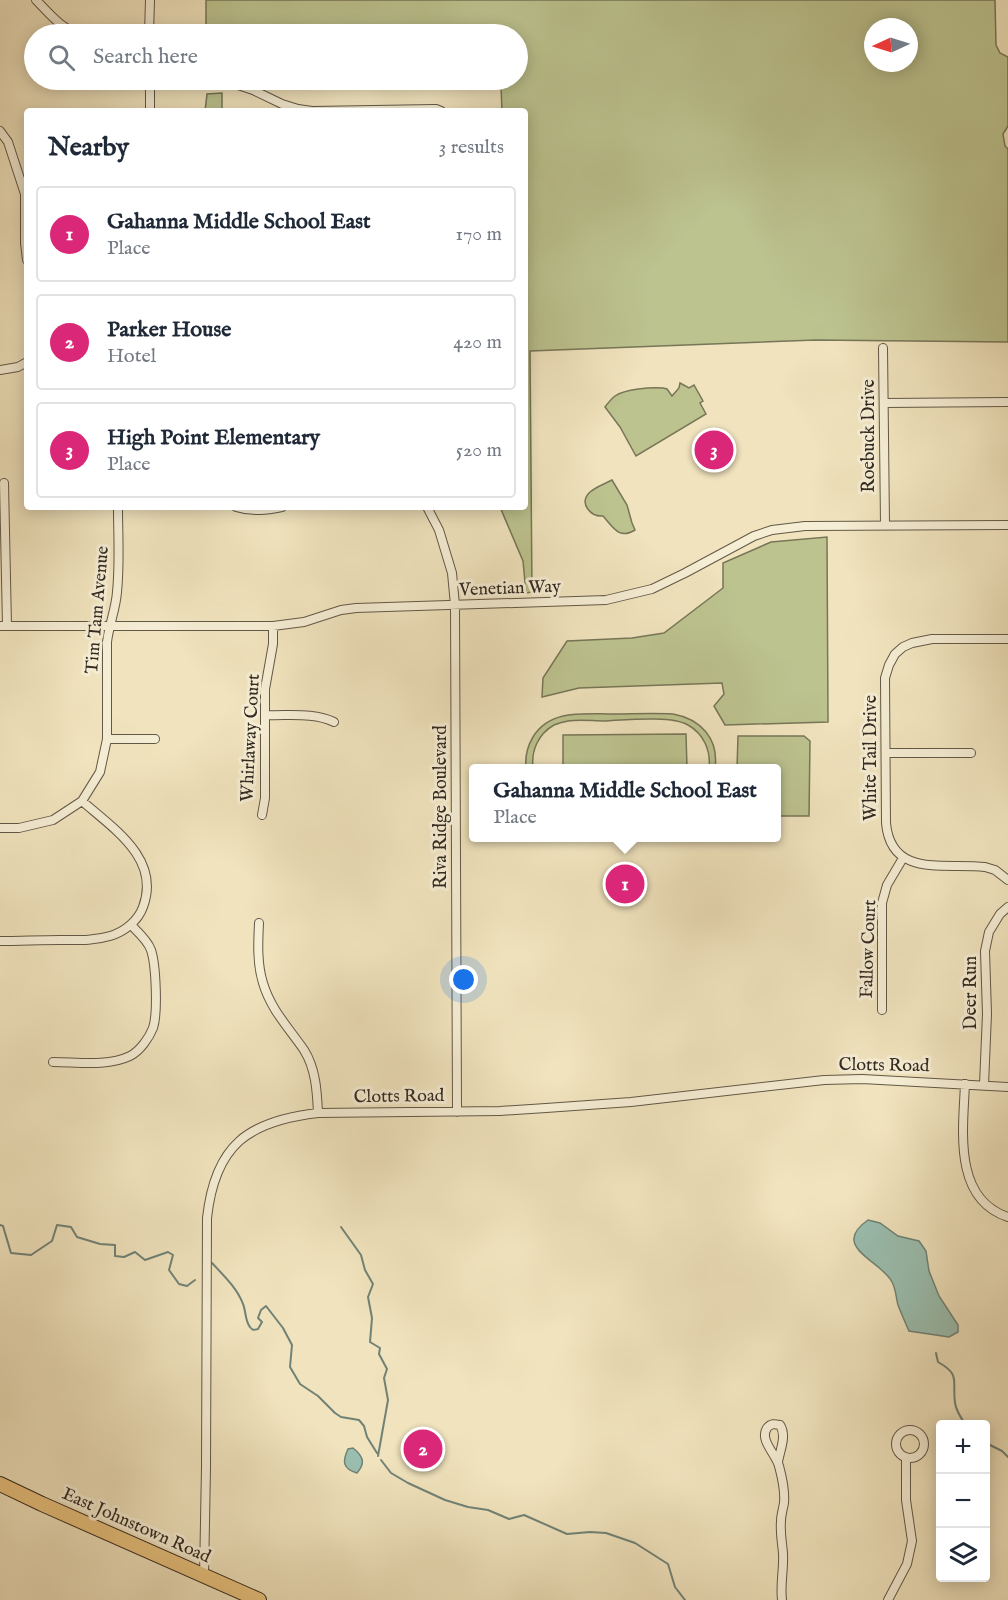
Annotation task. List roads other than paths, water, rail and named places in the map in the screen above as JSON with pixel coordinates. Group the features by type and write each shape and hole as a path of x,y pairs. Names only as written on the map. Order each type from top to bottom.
{"highway":[{"name":"East Johnstown Road","path":"0,1484 258,1600"}],"street":[{"path":"36,0 61,24"},
{"path":"149,24 150,0"},
{"path":"150,90 150,108"},
{"path":"254,90 281,107"},
{"path":"0,131 8,142 24,191"},
{"name":"Roebuck Drive","path":"883,348 885,525"},
{"path":"0,370 24,364"},
{"path":"884,403 1008,402"},
{"path":"3,626 4,483"},
{"name":"Tim Tam Avenue","path":"0,828 19,828 53,820 82,801 100,772 107,739 106,642 117,594 118,510"},
{"name":"Riva Ridge Boulevard","path":"429,510 439,530 452,573 455,605 457,1112"},
{"name":"Venetian Way","path":"3,626 273,626 356,608 606,600 651,589 754,536 772,530 805,526 1008,525"},
{"name":"Whirlaway Court","path":"262,815 265,798 265,689 273,644 273,626"},
{"name":"White Tail Drive","path":"903,858 892,844 886,831 885,678 889,665 895,654 903,647 921,640 1008,639"},
{"path":"265,715 315,716 334,722"},
{"path":"107,739 155,739"},
{"path":"886,753 971,753"},
{"path":"0,941 91,940 112,936 132,925 142,910 147,891 145,868 133,848 82,801"},
{"path":"903,858 918,864 985,867 995,870 1008,880"},
{"name":"Fallow Court","path":"882,1010 882,903 887,885 903,858"},
{"name":"Deer Run","path":"984,1085 987,1014 985,951 989,932 1000,914 1008,907"},
{"path":"259,923 259,965 262,983 271,1004 305,1052 314,1072 318,1113"},
{"path":"52,1062 99,1063 130,1056 139,1049 153,1028 155,968 151,949 132,925"},
{"name":"Clotts Road","path":"204,1576 207,1218 210,1195 217,1173 236,1144 252,1131 270,1122 292,1116 318,1113 500,1111 632,1102 824,1080 862,1079 1008,1087"},
{"path":"965,1084 963,1143 966,1168 973,1188 984,1204 1000,1215 1008,1217"},
{"path":"888,1600 907,1564 912,1541 906,1500 906,1458"},
{"path":"778,1462 784,1501 780,1534 783,1555 782,1600"}],"waterway":[{"path":"0,1225 3,1226 11,1253 31,1255 52,1241 57,1225 71,1227 77,1237 100,1244 115,1245 115,1256 124,1257 135,1252 145,1260 168,1252 173,1255 169,1270 179,1284 187,1286 195,1280"},
{"path":"341,1227 361,1255 365,1270 373,1284 368,1297 372,1318 370,1342 380,1348 379,1354 387,1369 384,1378 388,1400 378,1456"},
{"path":"212,1263 237,1293 251,1328 258,1329 262,1322 258,1318 261,1310 266,1306 283,1328 292,1345 290,1367 300,1384 318,1396 341,1417 359,1420 377,1453"},
{"path":"936,1353 938,1362 953,1375 956,1406 963,1420"},
{"path":"990,1445 1008,1457"},
{"path":"381,1460 391,1473 445,1500 488,1510 509,1519 524,1515 567,1534 606,1533 635,1543 668,1564 675,1587 685,1600"}],"place":[{"name":"High Point Elementary","path":"714,450"},
{"name":"Gahanna Middle School East","path":"625,884"},
{"name":"Parker House","path":"423,1449"}]}
